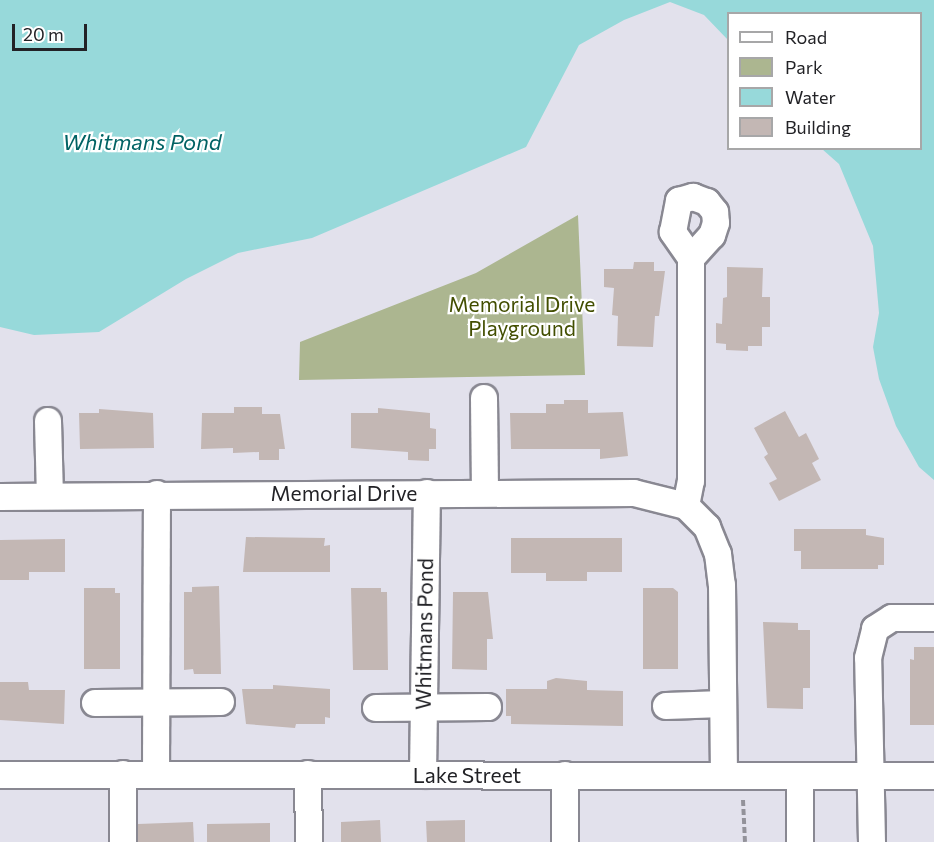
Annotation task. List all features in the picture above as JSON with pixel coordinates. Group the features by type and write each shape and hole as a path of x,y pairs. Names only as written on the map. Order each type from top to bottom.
{"street":[{"path":"691,258 691,481 686,506 707,527 718,554 722,585 723,704 733,775"},
{"path":"484,398 485,493"},
{"path":"48,421 50,496"},
{"name":"Whitmans Pond","path":"423,775 427,493"},
{"name":"Memorial Drive","path":"0,497 157,494 634,493 686,506"},
{"path":"156,774 157,494"},
{"path":"872,842 868,658 875,629 892,618 934,618"},
{"path":"95,702 221,702"},
{"path":"666,706 723,704"},
{"path":"376,708 488,707"},
{"path":"123,774 123,842"},
{"path":"308,774 309,842"},
{"name":"Lake Street","path":"0,775 934,776"},
{"path":"565,775 565,842"},
{"path":"800,776 800,842"}],"path":[{"path":"733,775 745,842"}],"green space":[{"name":"Memorial Drive Playground","path":"578,215 585,375 299,380 300,342 476,273"}],"water":[{"name":"Whitmans Pond","path":"0,0 934,0 934,480 919,467 896,426 879,379 873,347 879,313 873,246 839,164 823,150 922,150 922,12 727,12 727,39 704,15 670,2 624,20 579,45 526,147 312,238 238,253 186,279 99,332 34,335 0,327"}],"building":[{"path":"634,262 654,262 654,271 665,271 659,316 655,316 653,347 617,346 618,316 612,315 614,288 604,287 604,269 633,269"},
{"path":"727,267 763,268 762,297 770,297 770,327 762,327 762,346 748,346 748,351 726,350 726,344 716,343 716,323 722,324 723,298 727,297"},
{"path":"564,400 588,400 588,413 623,412 628,456 600,459 600,449 511,449 510,413 546,413 546,404 564,404"},
{"path":"234,407 262,407 262,414 280,414 285,449 279,449 279,460 259,460 259,452 233,453 233,448 201,449 202,413 234,413"},
{"path":"378,408 430,413 430,428 436,429 436,449 429,449 429,461 408,460 408,452 351,448 351,413 378,413"},
{"path":"99,409 153,413 154,448 80,449 79,413 99,413"},
{"path":"785,411 799,437 806,433 819,459 812,463 821,480 779,501 769,483 777,479 764,457 768,454 754,428"},
{"path":"794,529 866,529 866,535 884,538 884,565 878,565 878,569 801,569 801,551 794,551"},
{"path":"246,537 325,538 324,546 330,545 330,572 243,572"},
{"path":"511,538 622,538 622,572 587,572 587,581 546,581 546,573 511,573"},
{"path":"65,539 65,572 29,572 29,580 0,580 0,540"},
{"path":"219,586 221,674 194,674 193,669 184,670 184,592 192,592 192,587"},
{"path":"84,588 115,588 115,593 120,593 120,669 84,669"},
{"path":"351,588 381,588 381,592 387,592 388,670 353,670"},
{"path":"643,588 673,588 678,592 678,669 643,669"},
{"path":"453,592 488,592 493,639 487,639 487,670 452,669"},
{"path":"763,622 798,623 798,630 810,630 810,688 803,688 803,709 767,708"},
{"path":"914,647 934,647 934,725 910,725 910,659 914,660"},
{"path":"556,678 587,681 587,690 623,691 623,726 511,724 511,716 506,716 506,689 547,689 547,681"},
{"path":"0,682 28,682 29,690 65,690 64,724 0,720"},
{"path":"273,685 330,689 330,718 325,717 325,724 296,724 295,728 246,724 242,689 273,689"},
{"path":"380,820 381,842 341,842 341,822"},
{"path":"465,820 465,842 427,842 426,821"},
{"path":"193,822 194,842 138,842 138,824"},
{"path":"270,823 270,842 207,842 207,824"}]}
